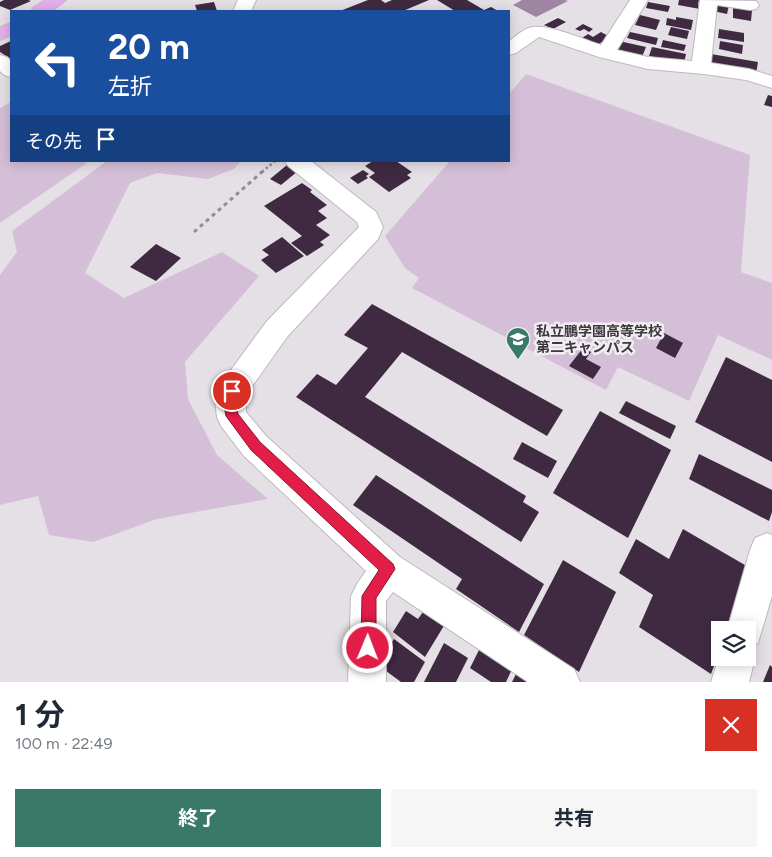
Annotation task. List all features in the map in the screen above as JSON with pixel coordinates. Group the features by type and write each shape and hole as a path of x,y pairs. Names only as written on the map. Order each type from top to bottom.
{"main road":[{"path":"42,10 57,0"}],"street":[{"path":"606,53 639,0"},
{"path":"701,68 709,0"},
{"path":"716,0 750,5"},
{"path":"510,48 537,31 606,53 648,63 749,75 772,82"},
{"path":"0,61 10,70"},
{"path":"297,162 368,218 371,227 369,233 277,329 232,391 230,410 232,416 255,446 388,569 561,682"},
{"path":"748,621 768,550"},
{"path":"368,682 369,596 388,569"},
{"path":"730,682 735,666"}],"path":[{"path":"194,232 274,162"}],"shaded area":[{"path":"522,0 568,1 536,17 513,5"},
{"path":"526,74 750,155 741,272 772,283 772,360 718,335 689,401 618,367 606,390 412,288 419,278 405,268 385,236 449,162 510,162 510,93"},
{"path":"10,103 10,162 87,163 0,223 0,108"},
{"path":"106,162 240,162 234,169 208,179 157,173 130,183 85,273 124,298 222,252 259,276 185,362 188,399 217,455 268,499 157,519 93,542 49,535 38,496 0,505 0,275 17,252 12,231"}],"building":[{"path":"4,0 31,1 10,10 0,6 0,2"},
{"path":"368,0 381,0 385,3 392,0 429,0 405,10 343,10"},
{"path":"437,0 467,0 484,10 453,10"},
{"path":"679,0 699,0 698,5 701,5 700,9 678,5"},
{"path":"214,2 217,10 197,10 195,5"},
{"path":"648,2 670,6 668,12 646,8"},
{"path":"715,3 729,5 727,14 713,11"},
{"path":"491,7 496,10 484,10"},
{"path":"733,7 752,10 751,21 733,18"},
{"path":"640,15 660,20 656,30 635,25"},
{"path":"676,17 693,20 691,30 666,25 667,18 676,20"},
{"path":"558,18 566,22 553,29 544,25"},
{"path":"583,24 593,29 589,32 584,29 580,31 575,29"},
{"path":"671,27 689,31 687,39 668,35"},
{"path":"719,29 744,33 744,42 718,38"},
{"path":"601,32 610,37 594,47 579,40 588,34 593,37"},
{"path":"630,32 658,38 656,45 627,38"},
{"path":"663,40 686,45 684,51 661,47"},
{"path":"10,41 10,58 0,52 0,46"},
{"path":"619,41 646,47 642,57 616,51"},
{"path":"720,41 743,45 742,54 719,49"},
{"path":"652,47 686,54 684,63 649,56"},
{"path":"711,54 758,62 756,74 709,62"},
{"path":"768,95 772,96 772,107 764,105"},
{"path":"371,162 397,162 412,172 407,175 411,178 389,192 369,177 375,173 365,166"},
{"path":"287,165 298,171 281,185 270,179"},
{"path":"363,170 369,174 366,176 368,178 358,184 350,178"},
{"path":"302,183 327,205 318,211 327,218 316,225 330,235 320,242 324,245 307,256 291,243 302,236 264,206"},
{"path":"282,237 304,256 276,273 261,260 269,255 262,250"},
{"path":"156,244 181,258 156,281 130,267"},
{"path":"372,304 563,410 547,436 402,352 365,397 526,496 523,502 539,512 521,542 296,397 317,374 336,385 368,348 344,335"},
{"path":"664,333 683,343 675,358 656,348"},
{"path":"583,348 591,352 586,359 601,367 593,379 569,366"},
{"path":"726,357 772,380 772,462 695,422"},
{"path":"626,401 676,426 670,439 619,413"},
{"path":"600,411 671,450 628,538 553,493"},
{"path":"522,442 557,461 548,478 513,459"},
{"path":"699,454 772,490 772,512 769,521 689,479"},
{"path":"376,475 544,584 519,632 456,589 462,579 353,505"},
{"path":"683,529 750,568 730,621 711,621 711,666 714,666 711,674 639,627 653,595 619,573 636,539 669,559"},
{"path":"563,560 616,592 579,672 524,635"},
{"path":"425,609 445,624 425,657 393,632 406,611 418,619"},
{"path":"394,639 425,662 414,682 401,682 378,665"},
{"path":"444,643 468,658 456,682 424,682"},
{"path":"481,646 513,667 506,682 491,682 470,668"},
{"path":"770,665 772,667 772,682 763,682"},
{"path":"519,668 538,682 512,682"}],"place":[{"name":"私立鵬学園高等学校 第二キャンパス","path":"518,360"}],"route":[{"path":"232,391 230,410 232,416 255,446 388,569 369,596 368,648"}]}
